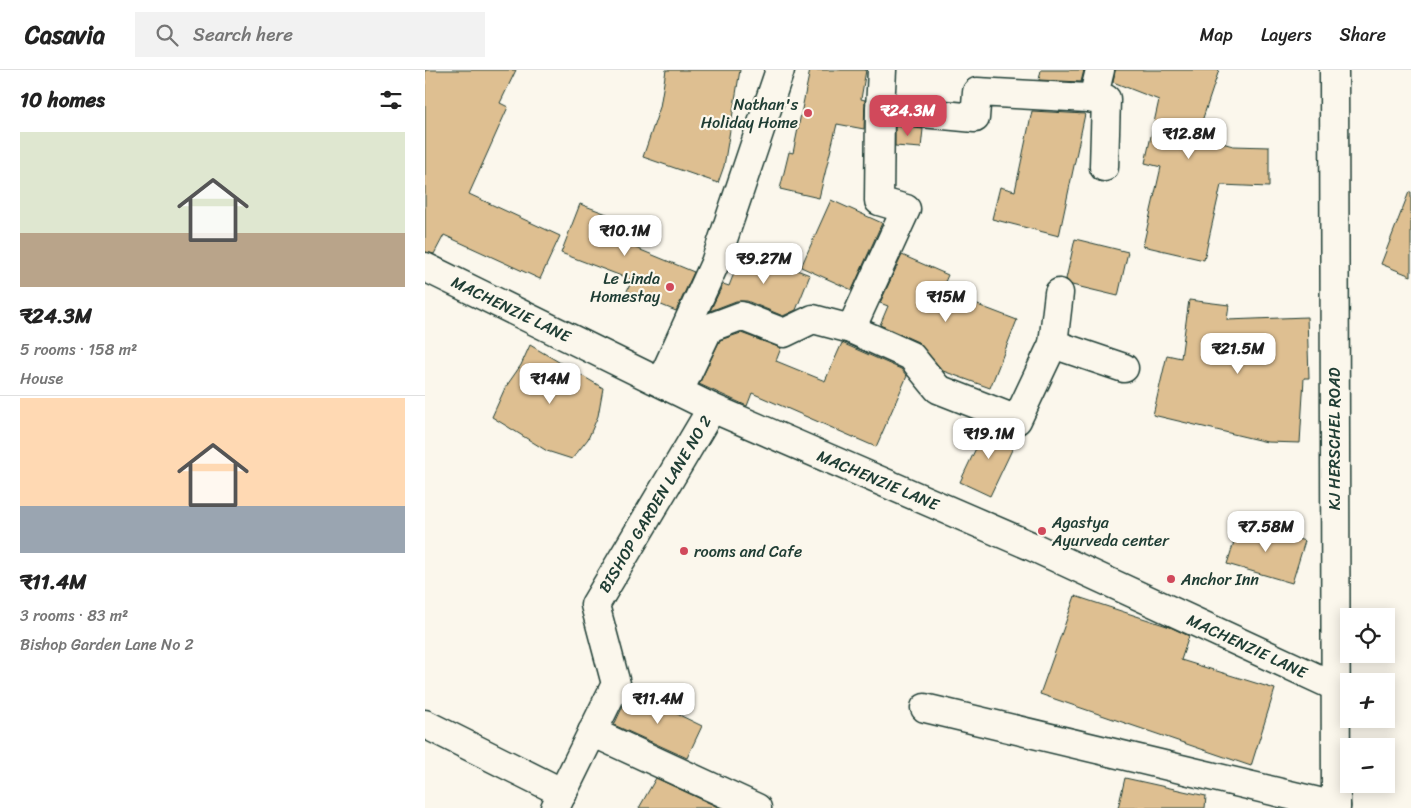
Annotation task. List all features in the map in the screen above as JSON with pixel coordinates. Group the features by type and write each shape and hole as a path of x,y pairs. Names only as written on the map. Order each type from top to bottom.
{"street":[{"path":"670,386 715,263 780,70"},
{"path":"851,329 906,209 879,201 882,70"},
{"path":"1093,99 1100,70"},
{"name":"KJ HERSCHEL ROAD","path":"1334,70 1334,686 1336,807"},
{"path":"880,109 975,118 977,92 1106,99 1104,167"},
{"name":"MACHENZIE LANE","path":"427,272 670,386 712,408 1031,546 1334,686"},
{"path":"670,386 709,328 741,316 784,333 813,319 851,329 911,356 938,389 1017,420 1053,344 1059,293"},
{"path":"1053,344 1124,368"},
{"name":"BISHOP GARDEN LANE NO 2","path":"425,724 559,800 616,684 595,605 712,408"},
{"path":"925,708 1336,807"},
{"path":"592,732 757,808"}],"building":[{"path":"425,70 516,70 500,103 508,107 469,194 560,236 540,279 444,235 434,254 425,252"},
{"path":"666,70 740,70 724,166 718,183 643,157 660,107"},
{"path":"810,70 866,70 861,99 865,100 864,129 837,124 819,198 780,189 789,152 793,153"},
{"path":"1041,70 1084,70 1081,82 1039,80"},
{"path":"1115,70 1219,70 1197,136 1233,146 1269,147 1269,187 1221,185 1204,260 1143,246 1161,167 1145,163 1159,100 1113,82"},
{"path":"1032,111 1085,114 1059,236 992,219 1000,187 1015,191"},
{"path":"895,126 923,129 921,148 895,146"},
{"path":"1409,192 1411,192 1411,276 1381,264"},
{"path":"831,200 882,223 852,290 801,267"},
{"path":"580,204 639,226 631,246 694,272 676,311 627,291 632,280 561,253"},
{"path":"1075,239 1128,252 1118,296 1072,285 1066,279"},
{"path":"743,250 810,275 796,310 783,316 747,301 736,301 710,311 723,284 729,286"},
{"path":"902,255 948,275 941,291 1017,320 990,388 943,371 918,342 880,325 888,306 880,303"},
{"path":"1189,300 1229,305 1227,320 1307,317 1309,378 1304,378 1300,443 1267,442 1153,415 1167,355 1181,358"},
{"path":"741,333 781,348 776,361 825,381 842,343 901,369 907,376 876,447 752,393 747,406 699,384 720,340"},
{"path":"530,345 603,388 598,416 588,439 572,459 547,451 492,417 505,388 521,365"},
{"path":"987,425 1019,435 990,496 960,482"},
{"path":"1240,523 1305,541 1292,583 1227,564"},
{"path":"1075,596 1170,627 1189,636 1181,660 1275,689 1251,766 1040,694"},
{"path":"630,691 702,726 687,758 614,725"},
{"path":"656,778 720,808 639,808"},
{"path":"1125,778 1206,796 1205,808 1118,808"}],"place":[{"name":"Nathan's Holiday Home","path":"808,113"},
{"name":"Le Linda Homestay","path":"670,287"},
{"name":"Agastya Ayurveda center","path":"1042,531"},
{"name":"rooms and Cafe","path":"684,551"},
{"name":"Anchor Inn","path":"1171,579"}]}
